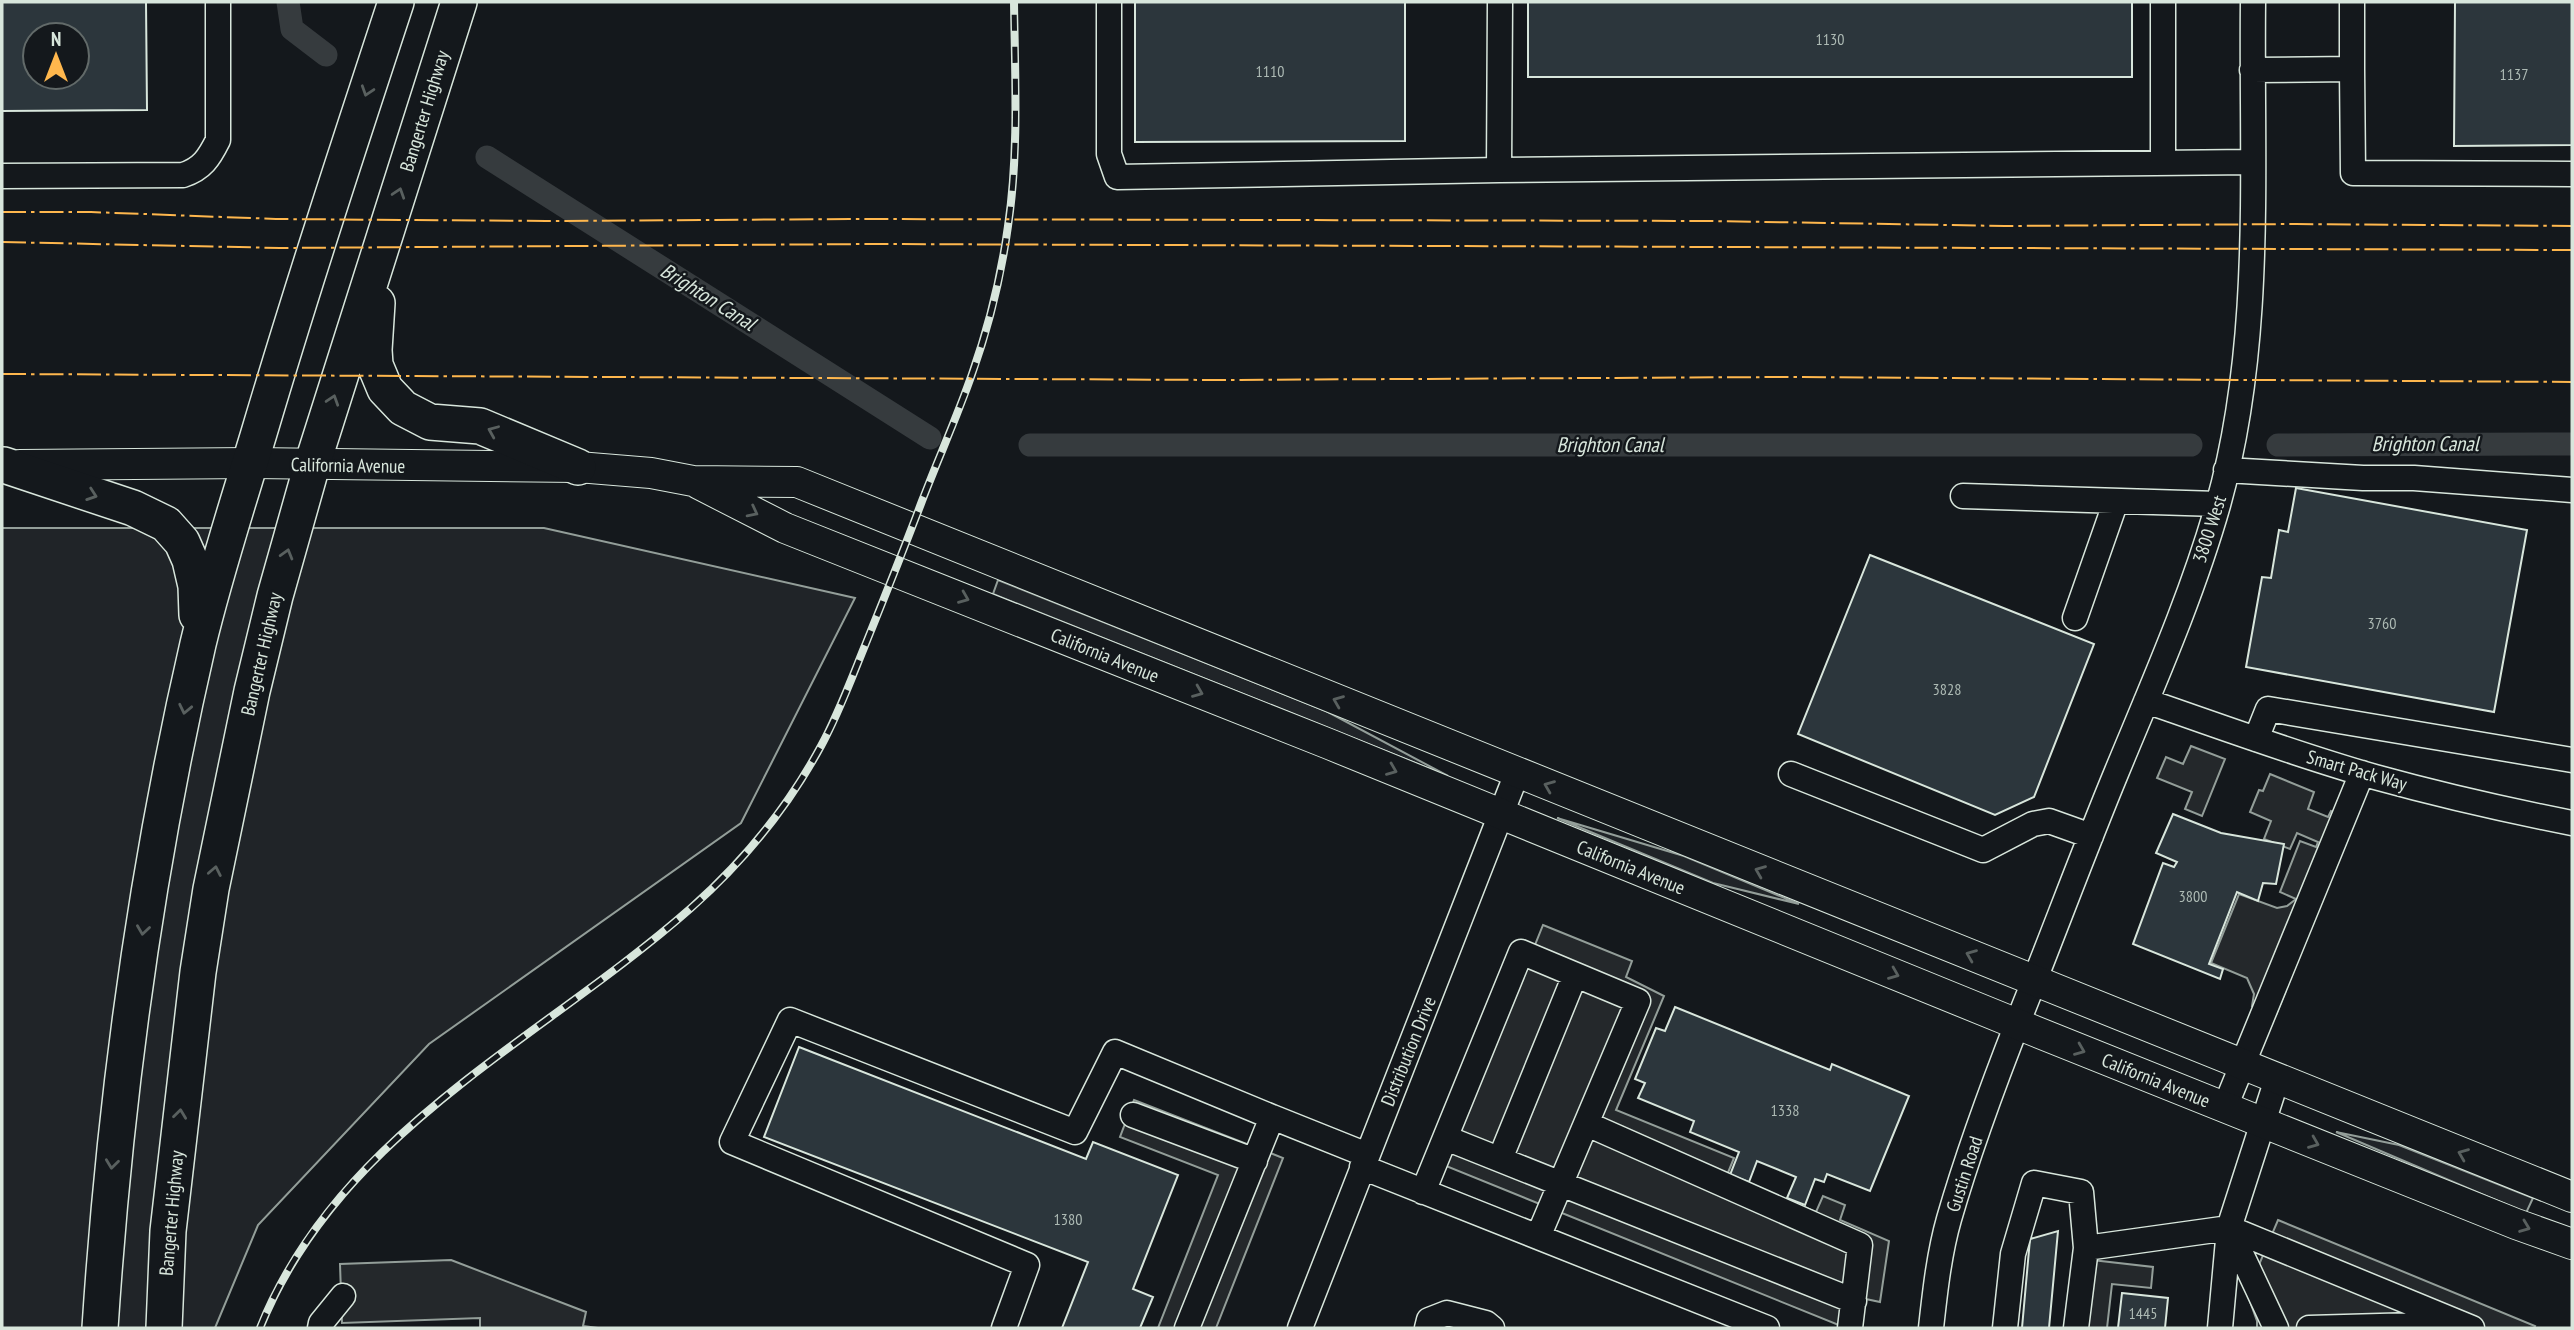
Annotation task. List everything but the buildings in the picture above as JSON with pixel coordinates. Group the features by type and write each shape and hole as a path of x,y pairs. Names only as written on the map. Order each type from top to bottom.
{"highway":[{"path":"100,1328 110,1185 145,918 162,814 199,643 297,307 396,2"},
{"name":"Bangerter Highway","path":"164,1328 178,1131 198,972 211,889 252,691 275,596 312,465 459,2"},
{"path":"378,258 374,358 380,381 396,402 421,419 440,424 480,426 578,467"},
{"path":"3,465 133,508 166,524 181,542 190,559 196,586 199,643"}],"main road":[{"name":"California Avenue","path":"3,465 250,463 578,467 650,473 693,481 797,482 2572,1197"},
{"name":"California Avenue","path":"693,481 785,528 2017,1024 2572,1244"}],"street":[{"path":"2,176 183,175 194,171 208,160 218,140 218,2"},
{"path":"1109,2 1109,154 1117,177 2252,162"},
{"path":"1499,170 1500,2"},
{"path":"2163,2 2163,163"},
{"name":"3800 West","path":"2017,1024 2204,548 2226,470 2246,353 2252,242 2253,2"},
{"path":"2352,2 2353,173 2572,174"},
{"path":"2252,70 2352,69"},
{"path":"2226,470 2363,478 2414,478 2572,489"},
{"path":"1963,496 2218,504"},
{"path":"2075,618 2116,501"},
{"name":"Smart Pack Way","path":"2146,701 2362,773 2456,798 2572,823"},
{"path":"2256,739 2268,709 2572,760"},
{"name":"Distribution Drive","path":"1300,1328 1517,773"},
{"path":"2225,1107 2362,773"},
{"path":"1791,774 1983,850 2034,824 2049,821 2091,836"},
{"path":"1423,1192 1521,952 1638,1001 1538,1237"},
{"path":"1500,1159 1575,975"},
{"path":"1004,1328 1027,1265 732,1143 790,1020 1075,1132 1115,1052 1272,1117 1423,1192 1767,1328"},
{"name":"Gustin Road","path":"1931,1328 1948,1221 1993,1086 2017,1024"},
{"path":"2220,1328 2229,1228 2277,1079"},
{"path":"1133,1115 1255,1161"},
{"path":"1187,1328 1272,1117"},
{"path":"1587,1124 1860,1245 1850,1328"},
{"path":"1446,1138 1854,1300"},
{"path":"2005,1328 2013,1254 2034,1183 2081,1192 2087,1248 2076,1328"},
{"path":"2229,1228 2276,1328"},
{"path":"2087,1248 2229,1228 2466,1326"},
{"path":"320,1328 321,1323 343,1296"},
{"path":"1427,1328 1429,1321 1447,1314 1486,1323 1492,1328"},
{"path":"2309,1328 2466,1326"}],"shaded area":[{"path":"2,528 544,528 855,598 741,823 429,1044 258,1225 215,1328 2,1328"},
{"path":"998,580 1326,711 1448,776 993,594"},
{"path":"2191,746 2225,759 2202,816 2185,809 2192,792 2157,778 2166,757 2183,764"},
{"path":"2270,774 2314,792 2308,809 2328,817 2331,811 2354,820 2276,1015 2252,1006 2254,994 2247,978 2211,963 2239,894 2277,908 2287,906 2296,899 2280,892 2300,841 2316,847 2318,842 2297,833 2290,849 2264,839 2271,821 2250,812 2259,790 2263,791"},
{"path":"1557,818 1684,856 1799,904 1713,883"},
{"path":"1543,925 1632,961 1626,977 1664,996 1616,1110 1734,1158 1727,1175 1816,1212 1823,1196 1845,1205 1840,1220 1889,1241 1880,1302 1861,1298 1846,1328 1446,1166"},
{"path":"1134,1100 1283,1158 1216,1328 1158,1328 1218,1175 1120,1137"},
{"path":"2336,1132 2399,1145 2533,1198 2526,1213"},
{"path":"2278,1220 2535,1326 2257,1328 2247,1293"},
{"path":"451,1260 586,1312 583,1326 598,1328 480,1328 480,1318 342,1323 340,1264"},
{"path":"2092,1260 2153,1267 2151,1288 2112,1284 2107,1328 2085,1328"}],"waterway":[{"name":"Brighton Canal","path":"288,2 292,29 326,55"},
{"name":"Brighton Canal","path":"487,157 930,438"},
{"name":"Brighton Canal","path":"2278,445 2572,444"},
{"name":"Brighton Canal","path":"1030,445 2191,445"}],"railway":[{"path":"260,1328 295,1259 339,1198 391,1144 448,1094 632,956 691,908 729,872 763,833 808,769 834,721 850,682 960,406 989,320 1005,245 1014,170 1014,2"}],"power":[{"path":"2,212 91,212 276,219 546,221 1710,221 2005,226 2572,226"},
{"path":"2,242 280,248 870,244 2572,250"},
{"path":"2,374 1219,380 1784,377 2572,382"}]}
